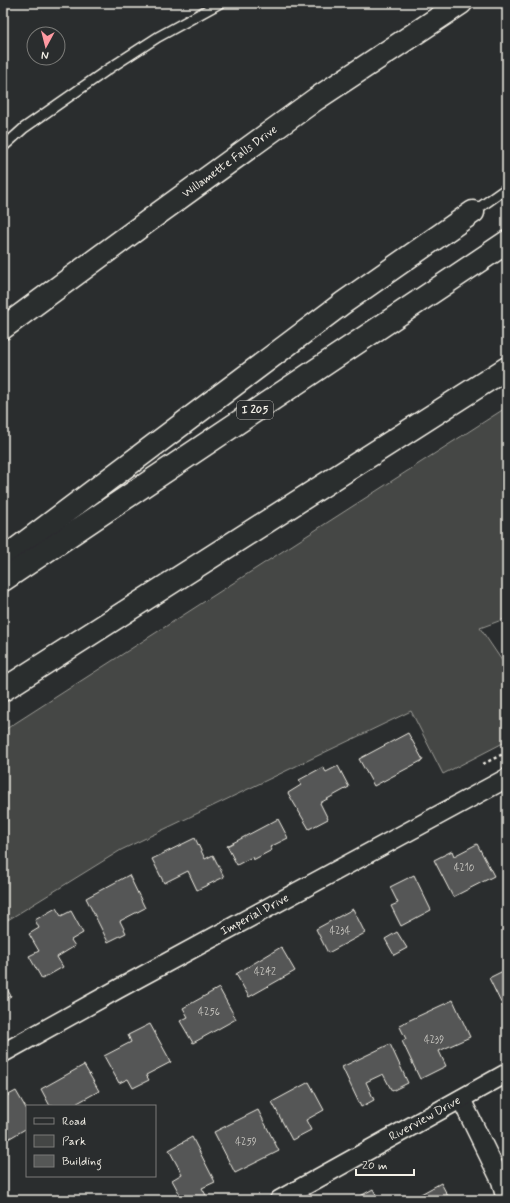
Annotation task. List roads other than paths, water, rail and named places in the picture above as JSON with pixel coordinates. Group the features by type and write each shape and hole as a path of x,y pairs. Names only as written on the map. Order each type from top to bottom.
{"main road":[{"name":"Willamette Falls Drive","path":"3,328 316,99 461,3"},
{"path":"3,559 343,303 473,212"},
{"name":"I 205","path":"3,580 507,242"},
{"path":"3,690 507,368"}],"street":[{"name":"Imperial Drive","path":"3,1053 507,778"},
{"name":"Riverview Drive","path":"279,1200 507,1073"},
{"path":"462,1099 501,1181 506,1200"}],"lane":[{"path":"3,147 24,128 110,68 158,37 220,3"},
{"path":"473,212 507,188"}]}
